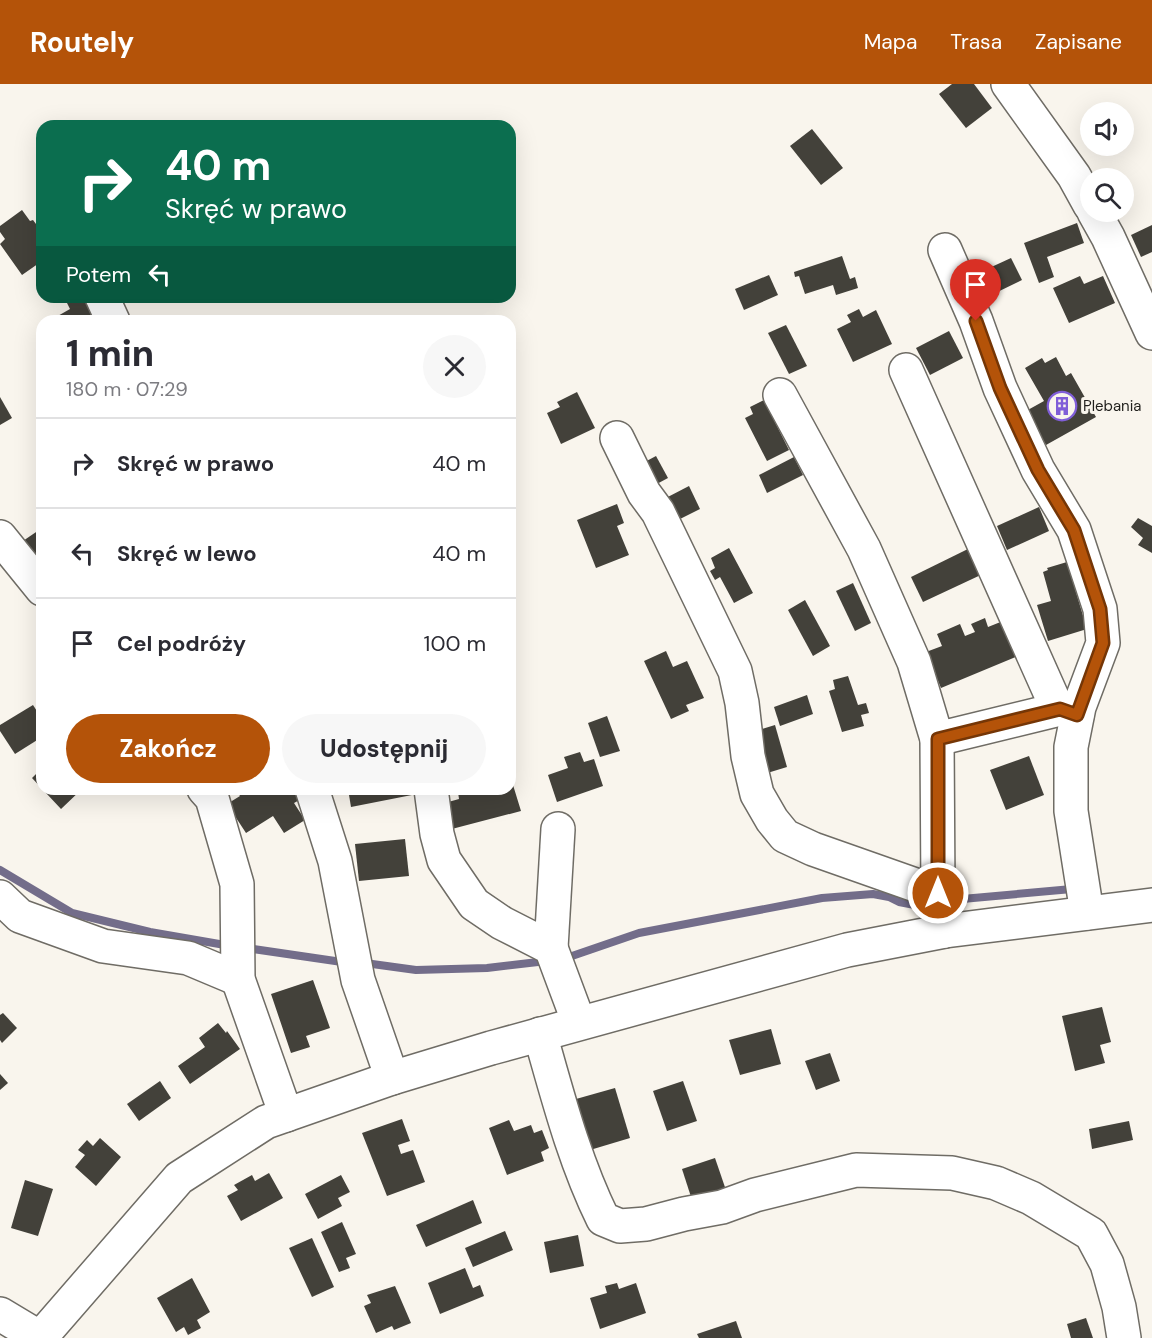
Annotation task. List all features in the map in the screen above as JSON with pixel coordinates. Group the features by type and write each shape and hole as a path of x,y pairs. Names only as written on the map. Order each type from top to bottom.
{"street":[{"path":"1008,84 1080,187"},
{"path":"1100,222 1152,333"},
{"path":"945,250 976,321 1004,398 1038,470 1074,530 1100,609 1103,643 1069,712 1071,811 1087,913"},
{"path":"906,370 1035,660 1069,712"},
{"path":"780,395 864,549 914,662 938,739 938,893 945,931"},
{"path":"617,438 644,493 657,512 735,671 742,703 748,756 757,794 772,820 785,836 813,849 938,893"},
{"path":"0,537 36,582"},
{"path":"938,739 1069,712"},
{"path":"209,795 237,884 238,979 286,1115"},
{"path":"314,795 335,861 358,980 392,1078"},
{"path":"432,795 437,834 444,860 474,904 502,923 551,948"},
{"path":"558,829 551,948 579,1023"},
{"path":"0,897 20,916 103,946 188,958 238,979"},
{"path":"0,1314 40,1338 178,1178 266,1122 392,1078 540,1034 847,950 945,931 1152,905"},
{"path":"540,1034 563,1116 586,1185 603,1219 620,1226 646,1224 722,1207 754,1196 855,1170 952,1173 996,1183 1031,1198 1091,1233 1107,1264 1119,1307 1124,1338"}],"building":[{"path":"952,84 974,84 992,108 966,128 939,94"},
{"path":"812,129 843,168 821,185 790,146"},
{"path":"22,210 30,221 33,220 36,224 36,265 22,275 0,244 5,239 0,232 0,226"},
{"path":"1077,223 1084,243 1047,257 1054,277 1039,283 1024,243"},
{"path":"1152,225 1152,252 1141,257 1131,235"},
{"path":"842,256 850,279 855,277 858,288 836,295 833,285 805,294 799,276 795,277 794,272"},
{"path":"1011,258 1022,280 985,298 974,275"},
{"path":"769,275 778,295 744,310 735,289"},
{"path":"1080,276 1084,284 1103,276 1115,303 1069,323 1053,288"},
{"path":"67,303 94,303 100,315 60,315 70,309"},
{"path":"859,309 863,317 876,310 892,344 853,362 837,329 851,322 847,315"},
{"path":"786,325 807,366 789,374 768,333"},
{"path":"949,331 963,358 930,375 916,348"},
{"name":"Plebania","path":"1056,357 1066,376 1071,373 1096,417 1046,445 1026,411 1044,401 1025,368 1042,358 1045,363"},
{"path":"577,392 595,428 561,444 547,413 560,407 557,402"},
{"path":"0,397 12,418 0,425"},
{"path":"764,400 789,450 767,461 745,418 753,414 750,407"},
{"path":"656,456 668,478 653,486 641,464"},
{"path":"794,457 803,475 767,493 759,475"},
{"path":"689,486 700,509 674,522 662,500"},
{"path":"617,504 624,523 617,526 629,555 596,568 577,520"},
{"path":"1039,507 1049,531 1007,550 997,526"},
{"path":"1138,518 1152,526 1152,553 1138,545 1143,538 1131,527"},
{"path":"36,532 36,565 20,543"},
{"path":"972,547 985,573 923,602 911,577"},
{"path":"729,548 753,593 734,603 720,577 715,580 710,571 715,568 711,558"},
{"path":"1067,562 1087,629 1048,641 1037,605 1051,601 1043,572 1048,570 1047,568"},
{"path":"853,583 871,623 855,631 836,591"},
{"path":"805,600 830,646 813,656 788,610"},
{"path":"985,618 988,627 1003,621 1018,656 941,688 926,652 942,646 937,634 960,624 965,636 975,632 971,624"},
{"path":"666,651 673,667 687,661 704,698 686,705 689,711 671,719 644,661"},
{"path":"848,676 858,705 866,703 869,713 861,715 864,726 842,732 829,691 835,689 833,680"},
{"path":"807,695 813,714 780,726 774,707"},
{"path":"33,705 36,710 36,741 15,754 0,731 0,725"},
{"path":"607,716 620,751 600,757 588,723"},
{"path":"775,725 787,767 764,774 752,732"},
{"path":"580,752 584,762 594,759 603,786 557,802 548,775 568,768 564,757"},
{"path":"1029,756 1044,795 1006,810 990,770"},
{"path":"48,795 76,795 61,809"},
{"path":"301,795 303,798 294,803 305,820 284,833 273,816 246,833 227,804 240,796"},
{"path":"349,795 412,795 351,807"},
{"path":"458,795 516,795 521,811 448,830 441,804 459,799"},
{"path":"405,839 409,876 359,881 355,844"},
{"path":"313,980 330,1028 306,1036 310,1047 291,1053 271,994"},
{"path":"1102,1007 1111,1042 1100,1045 1105,1063 1075,1071 1062,1016"},
{"path":"3,1013 17,1028 2,1043 0,1015"},
{"path":"218,1023 240,1049 190,1084 178,1066 205,1047 199,1038"},
{"path":"771,1029 781,1064 740,1075 729,1040"},
{"path":"830,1053 840,1081 816,1090 805,1061"},
{"path":"0,1074 8,1083 0,1090"},
{"path":"160,1081 171,1098 139,1121 127,1104"},
{"path":"683,1081 697,1121 667,1131 653,1091"},
{"path":"615,1088 630,1138 590,1150 576,1099"},
{"path":"402,1119 410,1141 398,1145 401,1154 413,1150 425,1182 387,1196 362,1133"},
{"path":"509,1120 514,1131 531,1125 534,1133 542,1130 549,1148 541,1152 544,1161 507,1175 489,1128"},
{"path":"1129,1121 1133,1140 1092,1149 1089,1129"},
{"path":"100,1138 121,1157 96,1186 75,1167 85,1155 78,1150 87,1140 93,1146"},
{"path":"715,1158 728,1196 692,1200 682,1169"},
{"path":"269,1173 283,1198 241,1221 227,1196 238,1190 234,1185 252,1175 255,1181"},
{"path":"341,1175 350,1192 338,1198 342,1206 318,1219 305,1194"},
{"path":"25,1180 53,1189 38,1236 11,1228"},
{"path":"473,1200 482,1223 426,1247 416,1225"},
{"path":"342,1222 356,1254 346,1258 350,1268 339,1272 321,1232"},
{"path":"505,1231 513,1250 473,1267 465,1248"},
{"path":"578,1235 584,1266 550,1273 544,1242"},
{"path":"312,1238 334,1287 312,1297 289,1248"},
{"path":"465,1268 473,1288 480,1285 484,1296 440,1314 428,1283"},
{"path":"192,1278 210,1312 197,1320 201,1328 188,1335 184,1327 176,1332 157,1298"},
{"path":"617,1283 619,1289 636,1283 646,1313 600,1329 590,1298 607,1293 605,1286"},
{"path":"395,1286 411,1323 394,1330 392,1326 376,1333 364,1306 371,1303 367,1295"},
{"path":"1086,1318 1093,1338 1071,1338 1067,1324"},
{"path":"736,1321 742,1338 699,1338 697,1334"}],"waterway":[{"path":"0,870 72,913 150,932 225,945"},
{"path":"951,900 1072,889"},
{"path":"572,956 639,933 822,898 873,894 920,906 931,904"},
{"path":"246,948 342,962"},
{"path":"365,963 416,970 487,968 538,962"}],"place":[{"name":"Plebania","path":"1062,406"}],"route":[{"path":"938,893 938,739 1060,709 1077,715 1103,643 1100,609 1074,530 1038,470 1000,388 976,321"}]}
